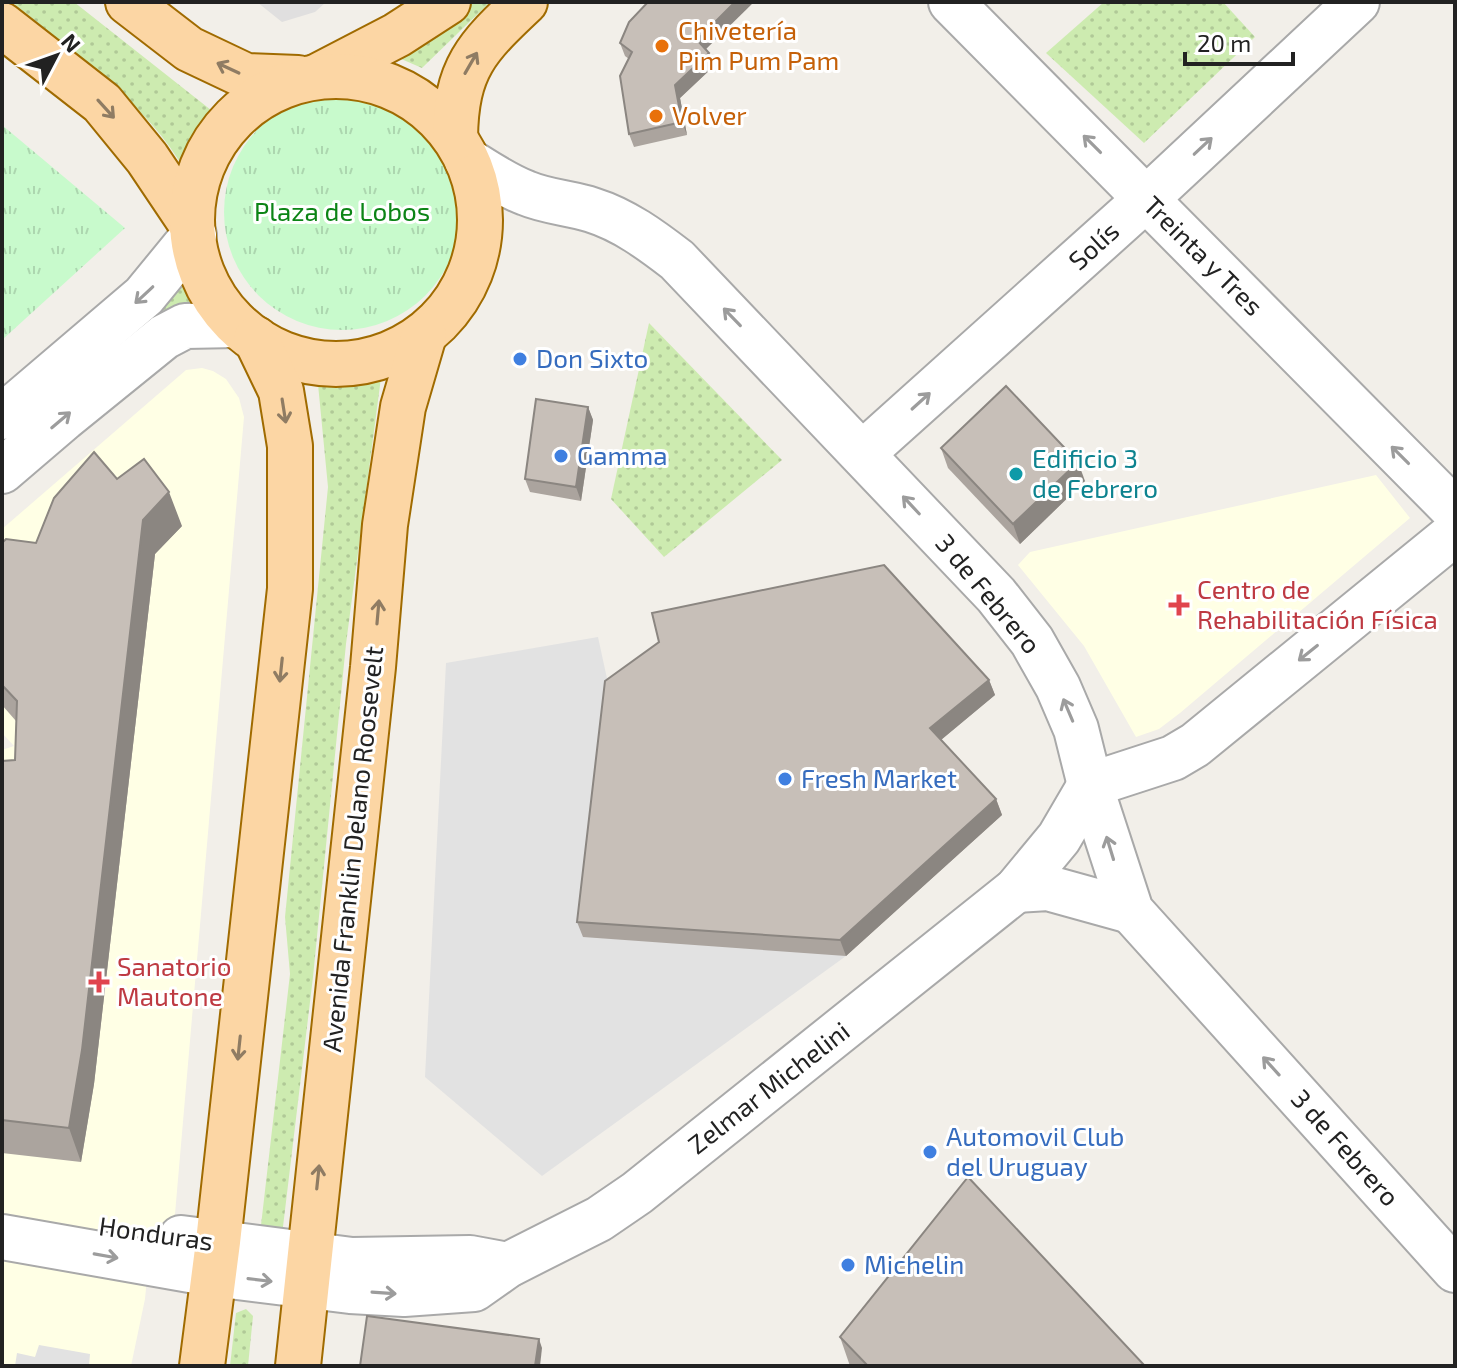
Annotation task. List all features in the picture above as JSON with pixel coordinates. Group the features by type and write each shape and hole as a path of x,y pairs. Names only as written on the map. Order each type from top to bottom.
{"main road":[{"path":"128,2 189,49 246,76 353,77 401,91 431,111 461,149"},
{"path":"202,1366 290,589 290,446 281,391 246,332 213,292 199,262 193,230 196,185 210,148 235,117 267,93 310,78 397,35 448,2"},
{"path":"246,332 288,355 323,364 359,363 393,353 424,335 456,302 475,260 481,221 477,189 461,149 456,111 461,81 494,32 525,2"},
{"path":"2,25 102,103 147,158 193,230"},
{"name":"Avenida Franklin Delano Roosevelt","path":"298,1366 373,667 385,525 403,407 424,335"}],"street":[{"name":"Treinta y Tres","path":"951,2 1455,511"},
{"name":"Solís","path":"863,453 1146,199 1357,2"},
{"name":"3 de Febrero","path":"461,149 506,184 530,195 594,210 651,239 677,260 996,595 1032,641 1058,687 1076,729 1090,785 1131,911 1455,1270"},
{"path":"2,417 144,296 193,230"},
{"path":"2,471 164,337 185,326 246,332"},
{"path":"1090,785 1173,758 1195,745 1455,533"},
{"name":"Zelmar Michelini","path":"308,1270 384,1261 470,1258 508,1265 599,1219 637,1193 1016,890 1059,838 1090,785"},
{"path":"1016,890 1048,888 1131,911"},
{"name":"Honduras","path":"2,1213 216,1258"},
{"name":"Honduras","path":"2,1237 308,1270"}],"shaded area":[{"path":"257,2 326,2 315,12 282,22"},
{"name":"Sanatorio Mautone","path":"202,368 226,379 239,398 244,417 175,1214 166,1227 151,1237 145,1299 131,1366 2,1366 2,750 14,746 2,733 2,529 186,370"},
{"name":"Centro de Rehabilitación Física","path":"1376,475 1410,518 1180,713 1159,729 1136,737 1084,646 1018,565 1030,552"},
{"path":"598,637 611,697 846,956 542,1176 425,1077 446,663"},
{"path":"39,1345 90,1354 89,1366 15,1366 17,1353 35,1357"}],"green space":[{"path":"12,2 74,2 216,114 196,139 185,171 152,124 130,102"},
{"path":"475,2 490,2 422,68 392,55"},
{"path":"1104,2 1223,2 1255,37 1144,143 1046,53"},
{"name":"Plaza de Lobos","path":"342,94 365,96 387,103 426,128 451,167 458,189 458,235 451,257 426,296 387,321 365,328 342,330 319,328 297,321 258,296 233,257 226,235 224,212 226,189 233,167 258,128 297,103 319,96"},
{"path":"2,125 125,228 2,340"},
{"path":"193,277 206,304 171,319 2,454 2,440"},
{"path":"649,323 782,460 664,557 611,499"},
{"path":"382,370 346,644 313,977 282,1235 260,1234 290,974 285,917 328,487 317,374 361,374"},
{"path":"246,1309 253,1316 248,1366 230,1366 236,1313"}],"building":[{"path":"648,2 735,2 697,40 709,53 675,85 682,122 629,134 620,76 632,52 620,43 629,22"},
{"name":"Edificio 3 de Febrero","path":"1006,386 1078,462 1013,524 941,448"},
{"name":"Gamma","path":"536,399 588,407 576,487 525,479"},
{"name":"Sanatorio Mautone","path":"94,452 117,479 144,459 169,492 143,520 82,1050 69,1128 2,1120 2,761 15,760 17,701 2,685 2,543 6,539 36,543 54,498"},
{"name":"Fresh Market","path":"884,565 989,680 930,728 996,799 840,940 577,922 605,681 659,642 652,613"},
{"path":"968,1177 1145,1366 868,1366 840,1337"},
{"path":"367,1316 539,1339 535,1366 360,1366"}],"place":[{"name":"Chivetería Pim Pum Pam","path":"662,46"},
{"name":"Volver","path":"656,116"},
{"name":"Don Sixto","path":"520,359"},
{"name":"Gamma","path":"561,456"},
{"name":"Edificio 3 de Febrero","path":"1016,474"},
{"name":"Centro de Rehabilitación Física","path":"1179,605"},
{"name":"Fresh Market","path":"785,779"},
{"name":"Sanatorio Mautone","path":"99,982"},
{"name":"Automovil Club del Uruguay","path":"930,1152"},
{"name":"Michelin","path":"848,1265"}]}
